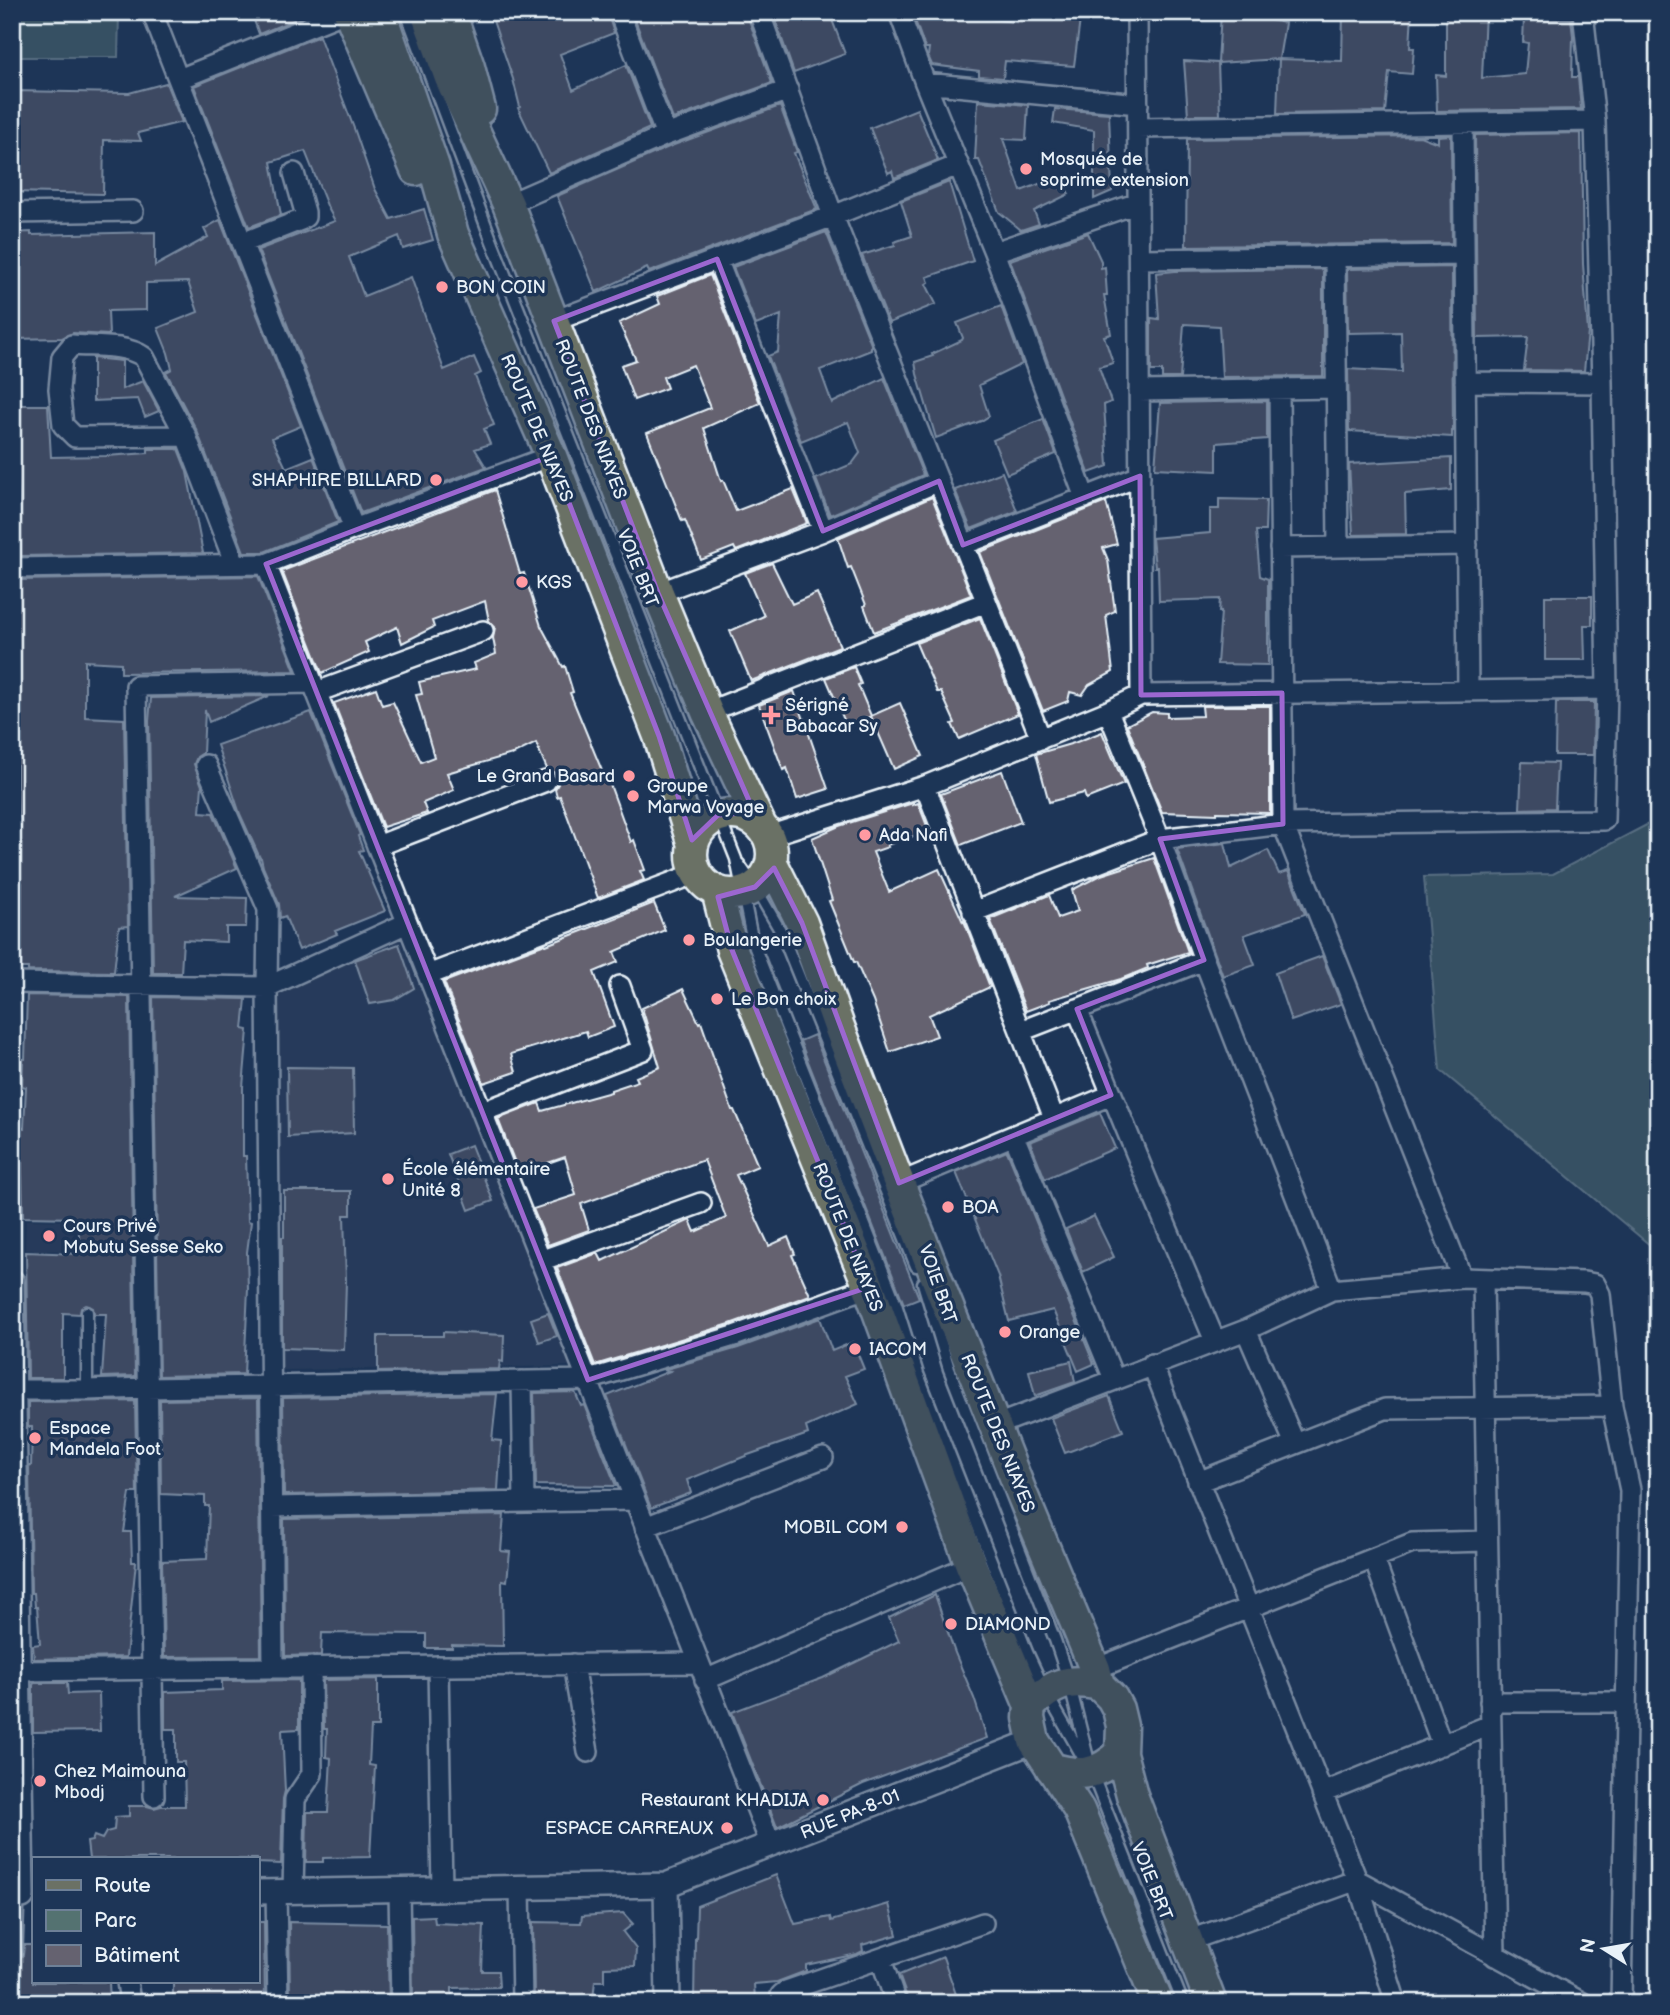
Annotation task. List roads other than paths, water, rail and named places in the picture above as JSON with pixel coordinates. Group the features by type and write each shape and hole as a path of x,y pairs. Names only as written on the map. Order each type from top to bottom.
{"main road":[{"path":"348,12 418,172 453,234"},
{"name":"ROUTE DE NIAYES","path":"380,12 435,167 453,234 551,456 660,736 738,864 732,950 869,1287 971,1565 1048,1693 1029,1718 1034,1741"},
{"name":"ROUTE DES NIAYES","path":"426,12 450,78 506,199 658,593 733,771 738,864 802,923 843,1037 994,1426 1097,1677 1118,1709 1122,1726 1121,1753 1132,1795 1211,2003"},
{"path":"450,12 506,199"},
{"path":"718,815 748,817 738,864 699,832 718,815"},
{"path":"1048,1693 1097,1677"},
{"path":"1034,1741 1079,1810 1158,2003"},
{"path":"1051,1768 1080,1774 1107,1766 1121,1753"}],"street":[{"path":"152,12 354,529"},
{"path":"178,79 348,12"},
{"path":"619,12 666,135"},
{"path":"759,12 833,216 1041,739"},
{"path":"899,12 994,252 1085,498"},
{"path":"1137,12 1141,695"},
{"path":"973,912 1160,839 1283,824 1604,820 1607,690 1602,383 1595,121 1583,12"},
{"path":"925,83 1138,104"},
{"path":"506,199 788,90"},
{"path":"1138,128 1595,121"},
{"path":"1463,124 1468,691"},
{"path":"554,321 833,216 958,165"},
{"path":"242,243 305,217 306,212 294,173"},
{"path":"994,252 1138,203"},
{"path":"12,213 133,211"},
{"path":"1139,259 1464,255"},
{"path":"1335,257 1338,547"},
{"path":"716,259 823,531"},
{"path":"186,436 75,437 63,425 59,389 62,357 72,345 136,352 144,357 186,436 235,564"},
{"path":"1465,382 1602,383"},
{"path":"1139,391 1336,388"},
{"path":"1279,389 1283,824 1462,1278"},
{"path":"12,568 266,564 551,456"},
{"path":"963,545 1140,476"},
{"path":"658,593 823,531 939,481"},
{"path":"1280,548 1467,545"},
{"path":"266,564 771,1845"},
{"path":"707,712 986,602"},
{"path":"154,1796 136,686 315,688 483,631"},
{"path":"428,975 738,864 1141,695 1607,690"},
{"path":"1108,711 1160,839 1332,1290"},
{"path":"206,765 268,909 273,1668"},
{"path":"377,846 546,781"},
{"path":"925,786 1054,1118"},
{"path":"12,983 267,986 407,923"},
{"path":"1021,1031 1204,960"},
{"path":"482,1112 643,1050 620,986"},
{"path":"1077,1009 1215,1341"},
{"path":"899,1183 1111,1095"},
{"path":"1014,1136 1114,1379"},
{"path":"540,1261 701,1203"},
{"path":"994,1426 1246,1329 1332,1290 1462,1278 1595,1284 1600,1294 1612,1406 1630,1490 1621,2003"},
{"path":"1483,1279 1494,1956"},
{"path":"12,1282 18,1671 16,1753 20,1897 12,1949"},
{"path":"13,1396 147,1388 588,1380 734,1336 869,1287"},
{"path":"1246,1329 1295,1444"},
{"path":"1152,1364 1357,1880 1396,2003"},
{"path":"522,1381 524,1502"},
{"path":"1198,1482 1385,1409 1612,1406"},
{"path":"645,1527 823,1458"},
{"path":"272,1507 635,1500"},
{"path":"1097,1677 1249,1608 1412,1544 1487,1541"},
{"path":"1374,1559 1442,1745"},
{"path":"18,1671 573,1664 702,1671 971,1565"},
{"path":"573,1664 588,1752"},
{"path":"438,1666 442,1889"},
{"path":"278,2003 276,1892 295,1799 312,1774 311,1667"},
{"path":"1490,1702 1626,1702"},
{"path":"1322,1793 1490,1725"},
{"name":"RUE PA-8-01","path":"276,1892 666,1885 1034,1741"},
{"path":"1188,1941 1357,1880 1583,2003"},
{"path":"666,1885 668,2003"},
{"path":"520,1888 522,2003"},
{"path":"399,1890 401,2003"},
{"path":"780,2003 781,1995 786,1991 984,1923"},
{"path":"881,1959 896,2003"},
{"path":"127,1983 132,2003"}],"lane":[{"name":"VOIE BRT","path":"407,12 491,239 718,815 738,864 781,932 926,1292 949,1369 1055,1640 1048,1693 1091,1771"},
{"name":"VOIE BRT","path":"738,864 753,943 896,1304 928,1399 1027,1652 1091,1771 1183,2003"},
{"path":"86,1312 87,1390"}],"place":[{"name":"Mosquée de soprime extension","path":"1026,169"},
{"name":"BON COIN","path":"442,287"},
{"name":"SHAPHIRE BILLARD","path":"436,480"},
{"name":"KGS","path":"522,582"},
{"name":"Sérigné Babacar Sy","path":"771,715"},
{"name":"Le Grand Basard","path":"629,776"},
{"name":"Groupe Marwa Voyage","path":"633,796"},
{"name":"Ada Nafi","path":"865,835"},
{"name":"Boulangerie","path":"689,940"},
{"name":"Le Bon choix","path":"717,999"},
{"name":"École élémentaire Unité 8","path":"388,1179"},
{"name":"BOA","path":"948,1207"},
{"name":"Cours Privé Mobutu Sesse Seko","path":"49,1236"},
{"name":"Orange","path":"1005,1332"},
{"name":"IACOM","path":"855,1349"},
{"name":"Espace Mandela Foot","path":"35,1438"},
{"name":"MOBIL COM","path":"902,1527"},
{"name":"DIAMOND","path":"951,1624"},
{"name":"Chez Maimouna Mbodj","path":"40,1781"},
{"name":"Restaurant KHADIJA","path":"823,1800"},
{"name":"ESPACE CARREAUX","path":"727,1828"}]}
